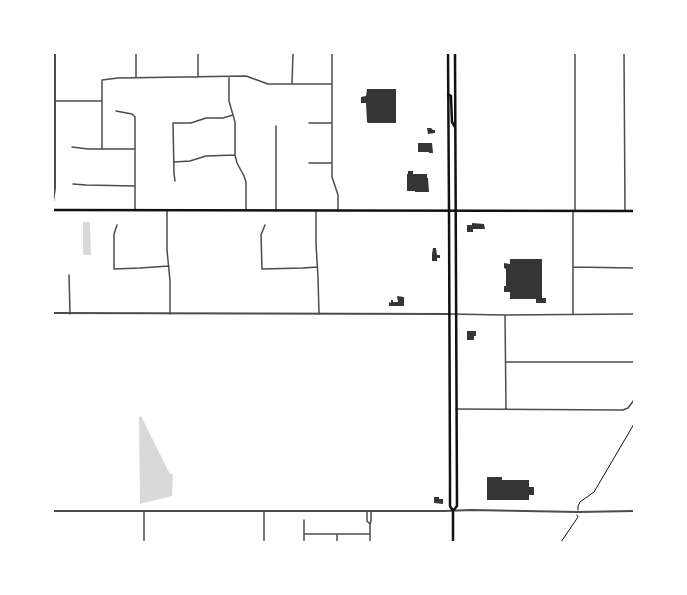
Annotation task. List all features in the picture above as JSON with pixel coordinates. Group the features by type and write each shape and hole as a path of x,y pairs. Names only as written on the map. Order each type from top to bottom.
{"main road":[{"path":"448,53 450,506 453,511 453,542"},
{"path":"453,511 457,506 455,53"},
{"path":"448,94 451,96 452,122 455,127"},
{"path":"53,210 634,211"}],"street":[{"path":"53,202 55,188 54,101 56,53"},
{"path":"136,53 136,77"},
{"path":"198,53 198,77"},
{"path":"292,84 293,53"},
{"path":"332,53 332,177 338,196 338,211"},
{"path":"573,314 575,53"},
{"path":"624,53 625,211"},
{"path":"102,149 102,80 136,77 246,76 268,84 332,84"},
{"path":"229,77 229,101 235,122 235,155 246,183 246,211"},
{"path":"54,101 102,101"},
{"path":"116,111 132,114 135,117 135,209"},
{"path":"175,181 173,123 191,123 206,118 223,118 234,115"},
{"path":"309,123 332,123"},
{"path":"276,126 276,211"},
{"path":"72,147 88,149 135,149"},
{"path":"174,162 190,161 206,156 235,155"},
{"path":"309,163 332,163"},
{"path":"73,184 135,186"},
{"path":"167,210 170,314"},
{"path":"316,211 319,314"},
{"path":"117,225 114,234 114,269 169,266"},
{"path":"265,225 261,235 262,269 317,267"},
{"path":"573,268 634,268"},
{"path":"69,275 70,314"},
{"path":"53,313 505,315 634,314"},
{"path":"505,315 506,409"},
{"path":"506,362 634,362"},
{"path":"456,409 623,410 628,408 634,400"},
{"path":"53,510 634,511"},
{"path":"144,511 144,542"},
{"path":"264,511 264,542"},
{"path":"367,511 367,521 370,524"},
{"path":"370,542 371,511"},
{"path":"304,520 304,542"},
{"path":"304,534 370,534"},
{"path":"337,534 337,542"}],"path":[{"path":"578,507 580,502 594,492 634,424"},
{"path":"561,542 578,517"}],"shaded area":[{"path":"83,222 90,222 91,255 83,255"},
{"path":"141,416 170,474 173,474 172,496 140,504 139,417"}],"building":[{"path":"367,89 396,89 396,123 367,122 366,103 361,103 361,97 366,96"},
{"path":"427,128 435,130 435,133 428,134"},
{"path":"418,143 432,143 433,153 418,152"},
{"path":"408,171 413,171 413,174 427,174 429,192 407,191"},
{"path":"472,223 484,224 485,229 473,229 473,232 467,232 467,225 472,225"},
{"path":"433,248 436,248 437,255 440,255 440,258 437,258 437,261 432,261"},
{"path":"510,259 542,259 542,298 546,298 546,303 536,303 536,299 510,299 510,292 504,292 504,286 506,286 506,269 504,268 504,263 510,264"},
{"path":"397,296 404,297 404,306 389,306 389,302 391,303 391,300 393,300 393,302 398,302"},
{"path":"467,331 476,331 474,340 467,340"},
{"path":"487,477 502,477 502,480 529,480 529,487 534,487 534,495 529,495 529,500 487,500"},
{"path":"434,497 443,499 443,504 434,503"}]}
